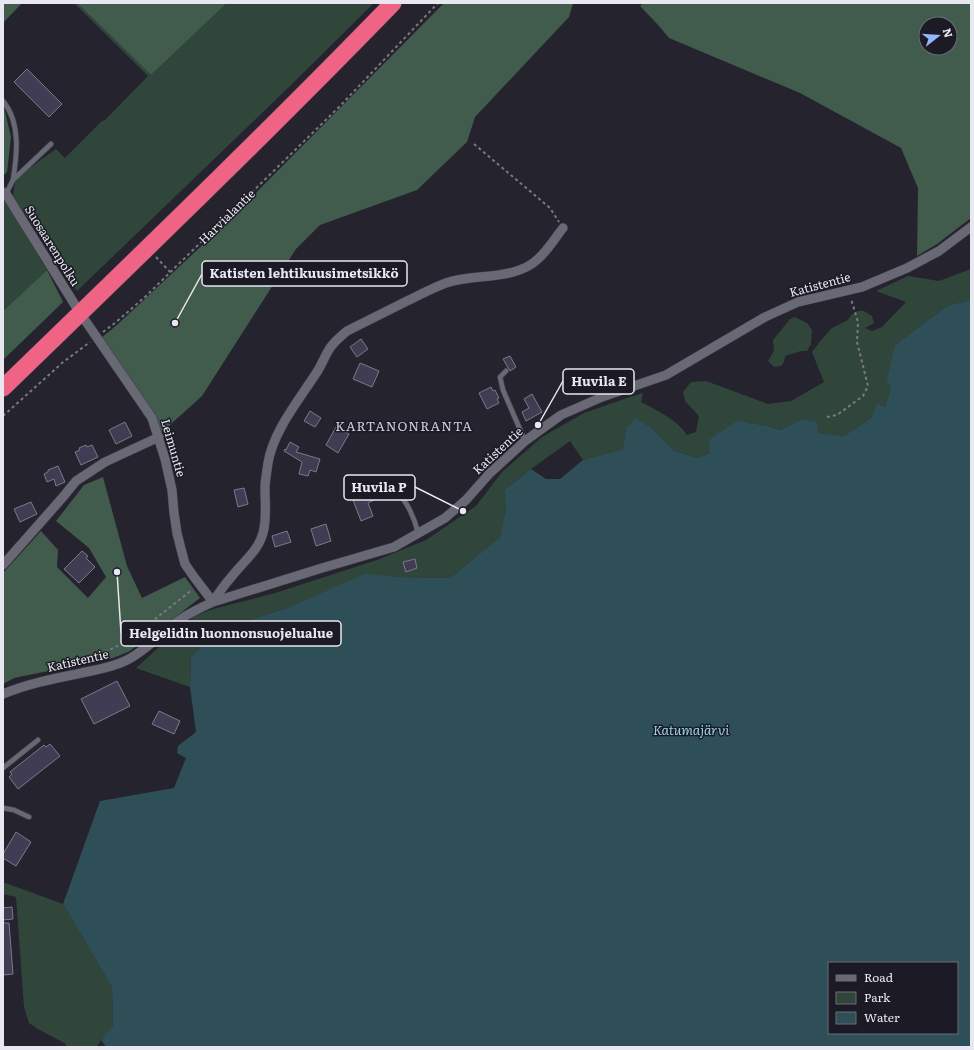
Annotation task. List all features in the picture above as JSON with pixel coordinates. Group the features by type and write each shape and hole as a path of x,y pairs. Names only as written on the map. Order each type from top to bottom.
{"highway":[{"path":"3,388 198,199 394,3"}],"street":[{"name":"Suosaarenpolku","path":"4,193 80,313"},
{"name":"Katistentie","path":"3,694 22,686 109,667 127,660 143,650 180,619 196,609 213,602 394,547 445,518 466,500 490,474 525,441 560,415 602,396 666,375 765,317 798,302 862,287 907,268 939,251 971,227"},
{"path":"213,602 222,587 257,548 263,533 266,510 266,480 268,462 273,447 279,432 320,367 330,348 338,339 347,331 446,283 512,272 527,267 538,259 563,228"},
{"name":"Leimuntie","path":"80,313 152,418 165,459 172,490 174,513 185,564 213,602"},
{"path":"3,565 76,481 105,462 159,437"}],"lane":[{"path":"3,101 11,114 15,133 16,151 13,180"},
{"path":"4,193 13,180 51,144"},
{"path":"506,370 500,377 503,390 525,441"},
{"path":"375,492 388,486 396,490 410,511 415,521 418,533"},
{"path":"3,768 38,740"},
{"path":"3,808 14,810 29,817"}],"path":[{"name":"Harvialantie","path":"3,416 62,363 115,323 146,296 340,106 438,3"},
{"path":"474,144 550,208 563,228"},
{"path":"156,257 170,273"},
{"path":"828,417 837,415 863,396 868,386 857,342 858,322 848,290"},
{"path":"78,665 126,642 200,584"}],"green space":[{"path":"3,3 22,3 3,23"},
{"path":"74,3 77,3 151,75 227,3 374,3 77,291 13,197 15,182 20,175 56,149 65,158 148,76"},
{"path":"77,3 227,3 151,75"},
{"path":"444,3 573,3 569,17 475,117 467,142 417,190 320,225 296,249 202,396 160,434 101,338 117,325 227,222"},
{"path":"643,3 971,3 971,218 937,244 917,256 918,188 901,148 800,93 669,38 640,6"},
{"path":"3,106 11,137 7,172 3,176"},
{"path":"3,197 47,270 3,311"},
{"path":"971,269 971,300 949,305 895,345 891,388 885,407 877,403 871,418 844,436 817,433 817,422 802,419 780,430 738,420 710,453 697,458 673,450 653,429 626,428 623,449 583,460 570,441 504,490 506,507 500,537 450,578 367,575 285,609 217,630 191,657 190,687 136,668 195,616 213,609 275,593 377,560 426,540 476,506 502,472 542,437 584,413 643,393 641,402 678,424 687,435 696,432 699,416 685,401 683,392 691,382 706,381 768,404 791,401 824,382 812,352 832,328 848,320 851,315 858,311 864,311 872,316 874,323 865,328 872,331 882,327 906,302 876,291 908,276 939,281"},
{"path":"47,270 63,302 3,360 3,311"},
{"path":"795,317 807,323 812,330 811,344 807,351 801,351 785,356 784,362 781,366 774,367 768,361 774,351 773,340 790,319"},
{"path":"103,477 127,566 142,598 185,577 200,598 128,652 113,658 14,678 3,684 3,573 41,531 58,550 57,567 88,598 106,577 89,548 56,521 84,485"},
{"path":"3,882 63,904 112,987 113,1027 101,1040 97,1047 66,1047 66,1044 29,1023 24,1007 16,897 3,894"}],"water":[{"name":"Katumajärvi","path":"971,300 971,1047 106,1047 101,1040 113,1026 112,987 63,904 100,801 174,788 186,758 177,753 178,746 196,732 190,687 191,657 217,630 285,609 365,574 399,577 450,578 500,537 506,507 504,490 531,469 546,479 560,479 583,460 623,449 626,428 636,419 653,429 673,450 697,458 710,453 709,440 738,420 780,430 802,419 817,422 818,433 844,436 871,418 877,403 885,407 891,388 887,380 895,345 949,305"}],"building":[{"path":"27,69 62,104 49,117 14,82"},
{"path":"361,339 368,349 357,357 350,347"},
{"path":"510,356 516,367 510,371 503,359"},
{"path":"360,363 379,371 372,387 353,379"},
{"path":"491,387 493,391 495,390 499,398 497,399 499,403 487,409 479,393"},
{"path":"532,394 542,412 526,421 522,412 529,408 524,399"},
{"path":"310,411 321,418 315,427 304,421"},
{"path":"125,422 132,436 116,444 109,430"},
{"path":"336,427 349,434 338,453 326,445"},
{"path":"290,442 299,447 296,452 320,459 316,472 310,470 308,476 299,474 302,462 284,451"},
{"path":"86,445 87,447 92,445 98,457 81,465 75,452 80,450 79,448"},
{"path":"58,466 65,482 56,486 54,479 47,482 44,474 48,472 48,470"},
{"path":"244,488 248,504 238,507 234,490"},
{"path":"370,491 374,500 368,503 373,516 361,521 353,500"},
{"path":"31,502 37,514 20,522 14,509"},
{"path":"326,524 331,541 316,546 311,529"},
{"path":"287,531 291,542 275,547 272,536"},
{"path":"82,551 88,556 86,558 95,567 79,583 64,569"},
{"path":"415,559 417,568 406,572 403,562"},
{"path":"117,681 130,706 94,724 81,699"},
{"path":"159,711 180,721 174,734 152,724"},
{"path":"50,744 60,756 18,789 9,777 12,774 10,772 44,745 46,747"},
{"path":"16,832 31,842 16,866 3,858 3,854"},
{"path":"12,907 13,919 3,920 3,908"},
{"path":"3,923 9,923 13,974 3,975"}],"place":[{"name":"Katisten lehtikuusimetsikkö","path":"175,323"},
{"name":"Huvila E","path":"538,425"},
{"name":"Huvila P","path":"463,511"},
{"name":"Helgelidin luonnonsuojelualue","path":"117,572"}],"district":[{"name":"KARTANONRANTA","path":"404,426"}]}
